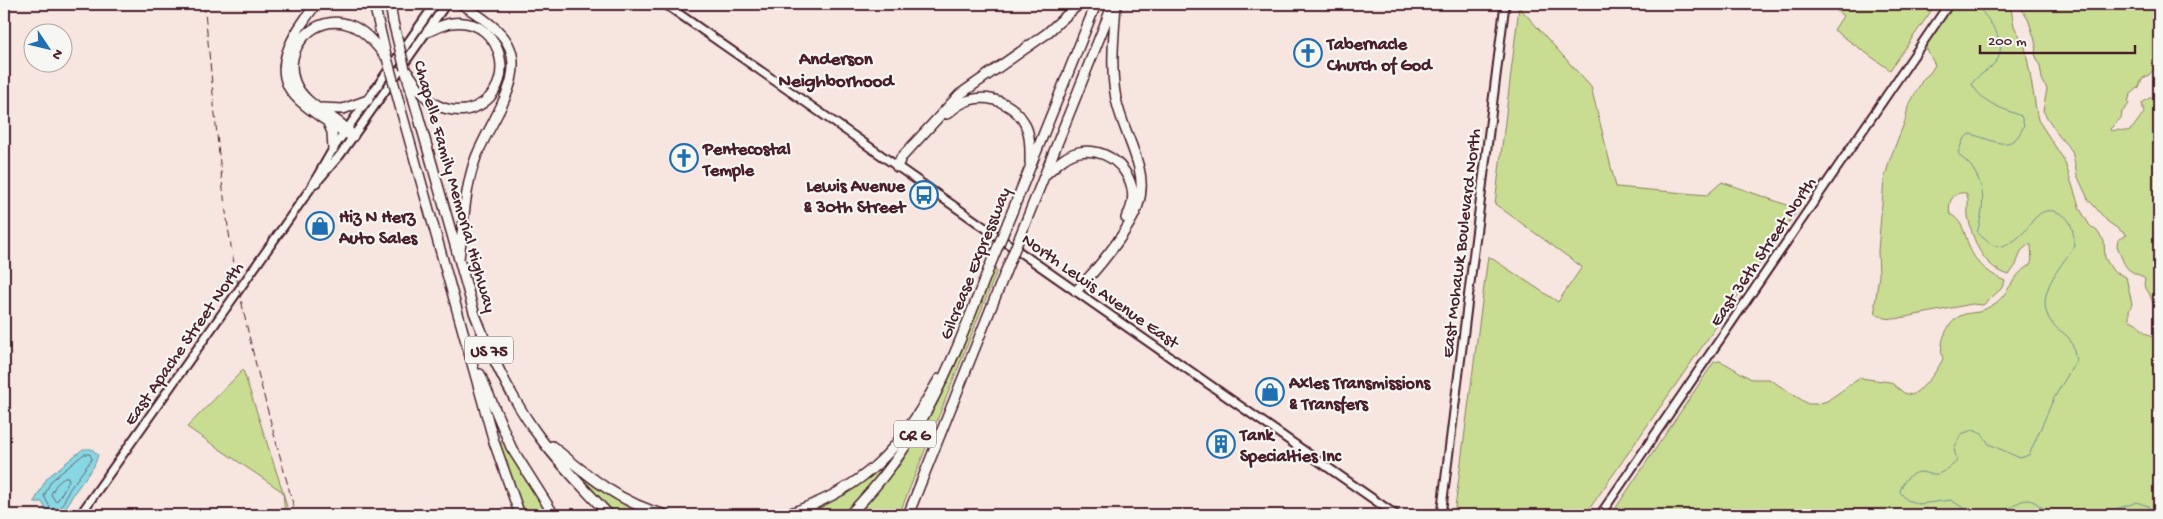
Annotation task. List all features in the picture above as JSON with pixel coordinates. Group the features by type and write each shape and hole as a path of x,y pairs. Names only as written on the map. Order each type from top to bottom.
{"highway":[{"path":"316,4 291,40 285,56 288,82 295,96 327,121 348,133"},
{"name":"Chapelle Family Memorial Highway","path":"374,4 378,42 387,58 494,442 520,515"},
{"name":"Chapelle Family Memorial Highway","path":"390,4 405,68 415,90 459,260 474,312 487,346 505,383 536,432 556,458 609,515"},
{"path":"459,260 465,201 470,174 480,148 510,87 514,69 512,52 502,35 462,4"},
{"path":"897,167 901,158 959,95 1046,34 1078,4"},
{"name":"Gilcrease Expressway","path":"849,515 886,475 912,439 938,394 1096,4"},
{"path":"1076,291 1090,277 1131,220 1140,196 1142,182 1139,166 1121,118 1114,85 1112,59 1115,4"},
{"name":"Gilcrease Expressway","path":"907,515 1115,4"},
{"path":"348,133 301,92 294,77 293,59 303,38 320,26 341,23 357,28 378,42"},
{"path":"415,90 438,106 454,110 466,110 477,106 488,98 498,85 501,74 501,60 497,47 479,29 464,23 453,23 427,32"},
{"path":"897,167 951,110 969,100 981,99 1002,102 1014,110 1022,119 1029,139 1030,168"},
{"path":"319,108 343,110 368,100"},
{"path":"327,121 332,132 333,149"},
{"path":"1044,176 1071,155 1091,151 1115,161 1124,170 1130,182 1132,195 1128,214 1076,291"},
{"path":"464,335 509,442 520,464 554,515"},
{"path":"785,515 815,505 841,491 867,473 888,454 912,425 960,341"},
{"path":"536,432 598,484 633,504 666,515"}],"main road":[{"name":"East Apache Street North","path":"310,189 330,169 348,133 368,100 435,4"},
{"name":"East Apache Street North","path":"80,515 310,189 333,149 348,133 427,32 446,4"},
{"name":"North Lewis Avenue East","path":"665,4 1396,515"},
{"name":"East Mohawk Boulevard North","path":"1441,515 1505,4"},
{"name":"East 36th Street North","path":"1600,515 1948,4"}],"green space":[{"path":"1829,4 1936,4 1890,70 1834,30 1843,16"},
{"path":"1954,4 2007,4 2011,9 2014,26 2025,46 2038,120 2064,160 2080,209 2090,226 2097,231 2104,241 2105,258 2113,271 2126,277 2132,304 2129,311 2129,320 2133,321 2156,340 2155,347 2159,358 2159,515 1611,515 1714,362 1720,361 1751,379 1769,379 1808,404 1827,401 1860,378 1890,382 1904,393 1912,395 1922,388 1937,370 1943,359 1942,341 1951,324 1960,316 1979,312 1996,303 2005,294 2017,276 2030,265 2032,259 2031,245 2028,245 2021,251 2016,265 2009,275 1992,266 1986,260 1973,235 1968,216 1966,193 1961,193 1954,196 1950,202 1950,214 1962,226 1969,247 1978,262 1991,273 2005,281 2001,289 1983,305 1972,304 1895,319 1884,318 1876,314 1875,304 1879,275 1878,251 1884,180 1905,121 1908,107 1923,79 1935,65 1925,46"},
{"path":"2018,4 2159,4 2158,63 2150,74 2142,79 2139,87 2130,95 2129,104 2122,112 2121,118 2110,129 2111,131 2130,130 2144,113 2142,103 2151,97 2153,100 2155,98 2155,91 2159,86 2159,317 2144,285 2145,279 2124,264 2117,246 2118,240 2127,235 2108,222 2088,199 2077,175 2072,151 2059,136 2043,111 2047,89 2035,54 2036,46 2028,19"},
{"path":"1519,7 1591,87 1616,187 1707,195 1722,182 1798,209 1585,515 1454,515 1488,256 1558,302 1582,267 1495,204"},
{"path":"993,270 997,271 899,515 854,515 900,465 937,404"},
{"path":"243,370 283,492 187,427"},
{"path":"505,442 526,481 550,515 524,515 499,443"},
{"path":"890,457 892,458 861,495 841,515 793,515"},
{"path":"585,478 657,515 617,515 584,480"},
{"path":"283,492 289,515 285,515"}],"water":[{"path":"83,449 92,449 98,455 94,466 74,493 62,515 43,515 46,509 42,502 34,502 47,478"}],"waterway":[{"path":"1968,515 1968,511 1951,500 1919,504 1907,500 1900,492 1907,478 1917,472 1937,474 1951,467 1957,461 1954,449 1961,434 1973,430 1982,434 1989,444 2020,458 2029,455 2054,398 2076,361 2070,339 2052,323 2045,303 2050,283 2075,246 2070,222 2059,213 2053,211 2043,212 2035,218 2020,236 2003,247 1992,245 1977,233 1983,201 1981,186 1973,169 1958,153 1963,140 1969,134 2007,143 2019,135 2024,125 2021,116 1987,101 1976,91 1972,84 1998,59 2000,51 2000,42 1993,26 1975,4"},
{"path":"2005,515 2006,511 2025,500 2034,502 2051,515"},
{"path":"2100,515 2136,502 2148,506 2153,515"}],"railway":[{"path":"204,4 223,186 237,280 260,381 296,515"}],"place":[{"name":"Tabernacle Church of God","path":"1308,53"},
{"name":"Pentecostal Temple","path":"684,158"},
{"name":"Lewis Avenue & 30th Street","path":"924,195"},
{"name":"Hiz N Herz Auto Sales","path":"320,226"},
{"name":"Axles Transmissions & Transfers","path":"1270,392"},
{"name":"Tank Specialties Inc","path":"1221,444"}],"district":[{"name":"Anderson Neighborhood","path":"836,68"}]}
